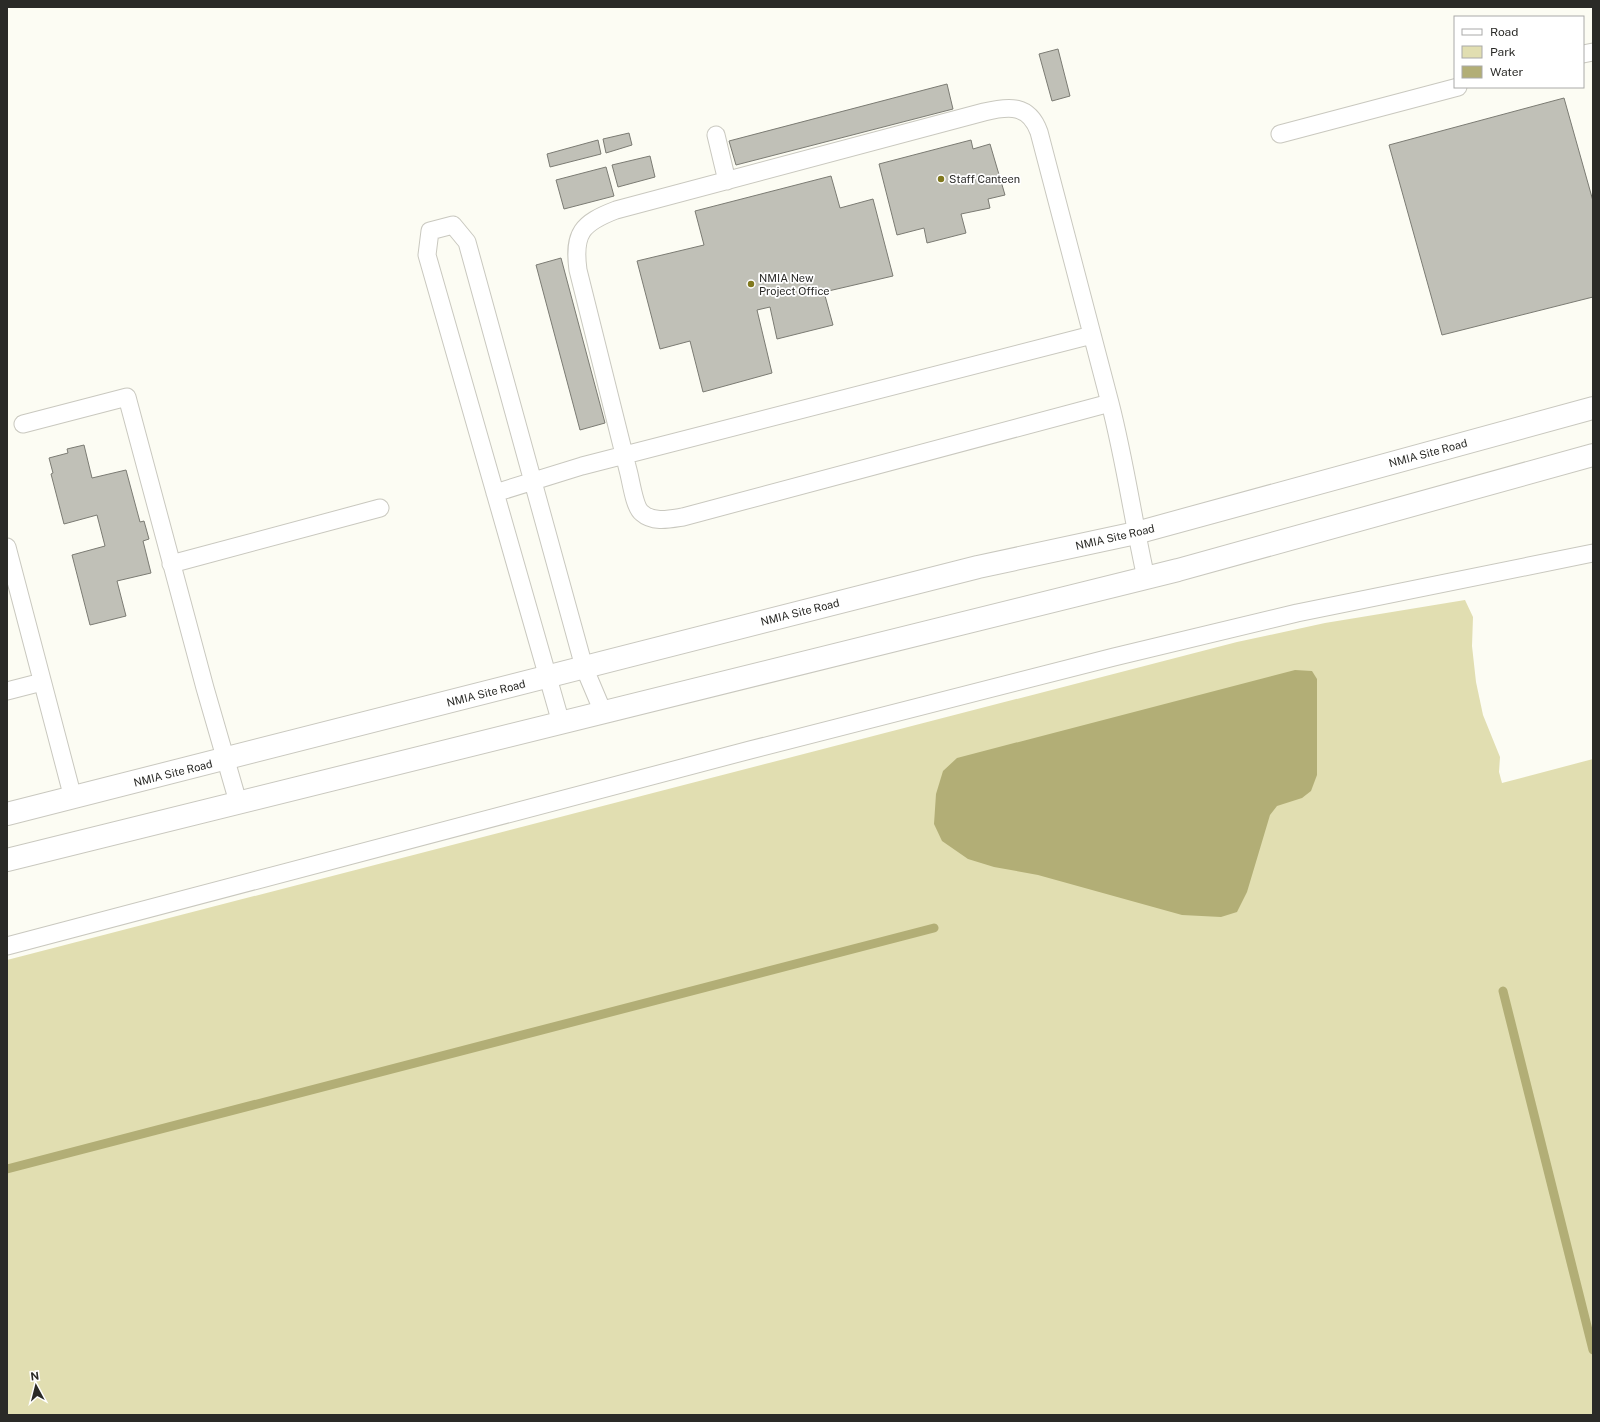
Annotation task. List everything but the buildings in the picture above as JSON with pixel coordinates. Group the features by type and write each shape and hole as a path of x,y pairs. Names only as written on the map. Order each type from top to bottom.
{"street":[{"name":"NMIA Site Road","path":"7,814 225,760 978,567 1136,533 1593,408"},
{"path":"7,860 1146,578 1593,455"}],"lane":[{"path":"1280,134 1454,88"},
{"path":"1110,403 683,517 665,520 650,517 641,512 624,455 578,270 576,253 579,238 586,225 599,217 616,210 984,112 1012,108 1024,112 1035,120 1039,132 1110,403 1121,448 1136,533 1146,578"},
{"path":"716,135 727,181"},
{"path":"561,723 546,677 427,255 430,231 453,225 467,242 584,667 603,712"},
{"path":"494,493 624,455 1092,335"},
{"path":"24,424 127,397 171,564 238,802"},
{"path":"171,564 380,508"},
{"path":"7,547 73,798"},
{"path":"7,946 743,752 1122,655 1312,610 1593,553"},
{"path":"7,691 42,682"}],"green space":[{"path":"1465,600 1473,617 1472,646 1476,682 1483,715 1500,757 1499,772 1502,783 1593,759 1593,1415 7,1415 7,960 1237,642 1325,623"}],"water":[{"path":"1295,670 1312,671 1317,679 1317,775 1311,791 1302,798 1277,806 1270,815 1247,892 1237,912 1221,917 1182,915 1038,875 994,867 968,859 942,841 934,824 936,794 943,771 957,758"}],"waterway":[{"path":"7,1169 934,928"},
{"path":"1503,991 1593,1350"}],"place":[{"name":"Staff Canteen","path":"941,179"},
{"name":"NMIA New Project Office","path":"751,284"}]}
